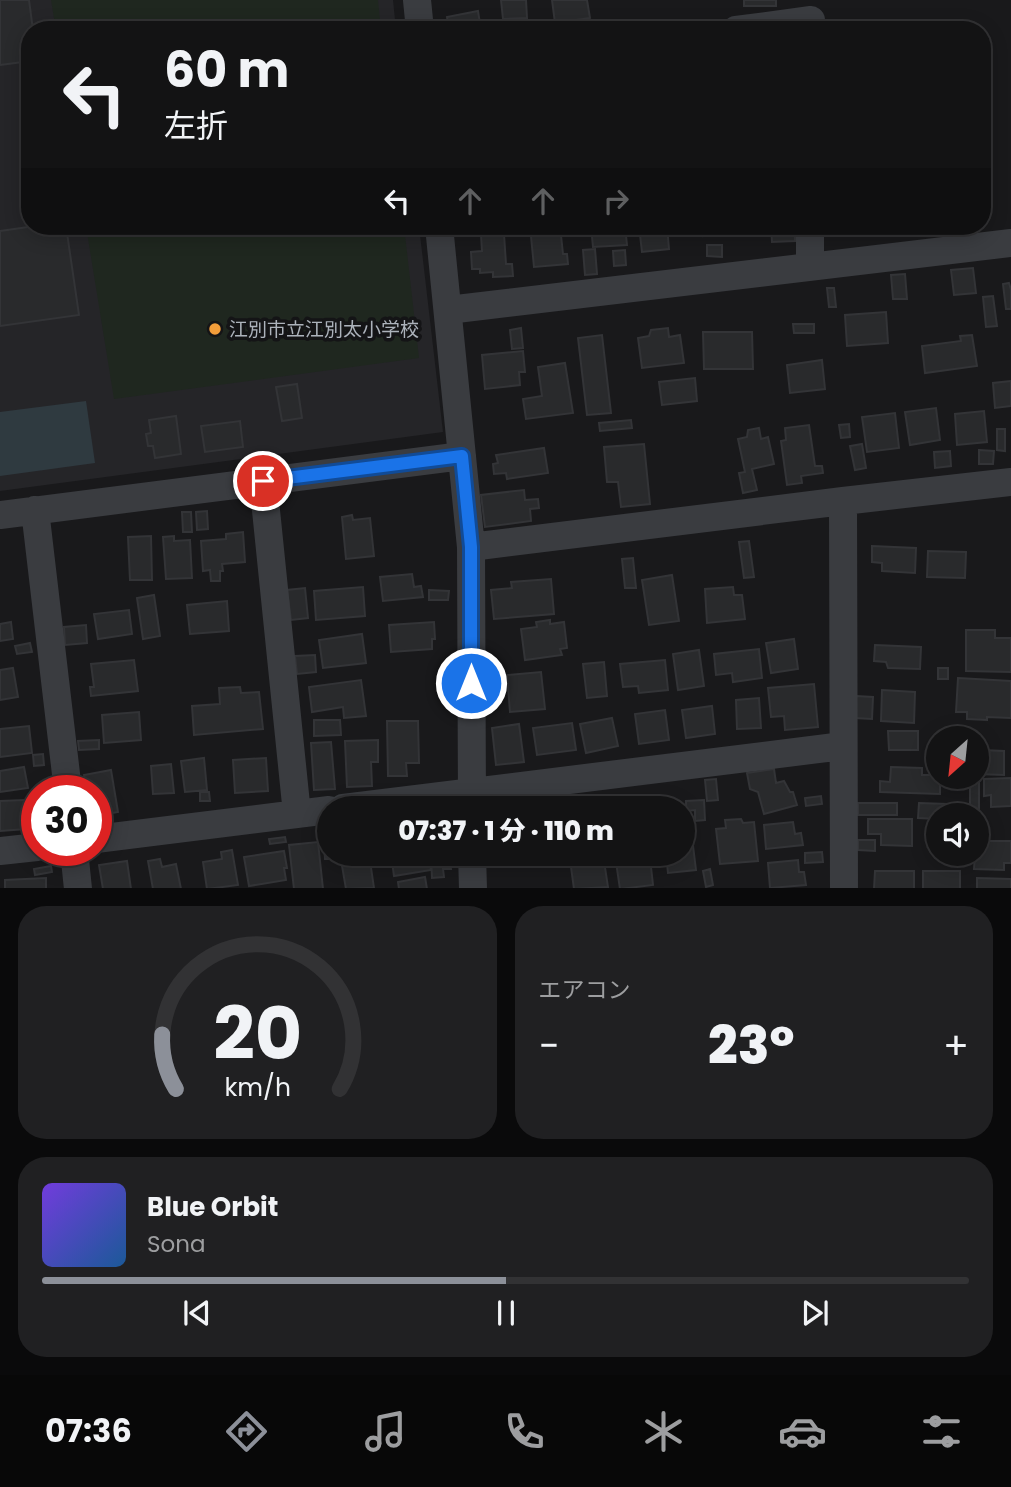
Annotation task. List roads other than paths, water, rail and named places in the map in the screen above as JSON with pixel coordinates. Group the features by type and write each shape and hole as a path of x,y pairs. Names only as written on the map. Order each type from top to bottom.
{"street":[{"path":"418,0 419,21"},
{"path":"788,21 811,17"},
{"path":"440,235 471,547 472,796"},
{"path":"810,235 810,267"},
{"path":"448,310 1011,243"},
{"path":"0,515 462,456"},
{"path":"263,481 297,814"},
{"path":"471,547 1011,482"},
{"path":"843,501 844,888"},
{"path":"36,510 66,775"},
{"path":"500,796 844,746"},
{"path":"112,837 317,812"},
{"path":"0,851 21,849"},
{"path":"76,866 78,888"},
{"path":"472,866 473,888"}],"place":[{"name":"江別市立江別太小学校","path":"215,329"}]}
